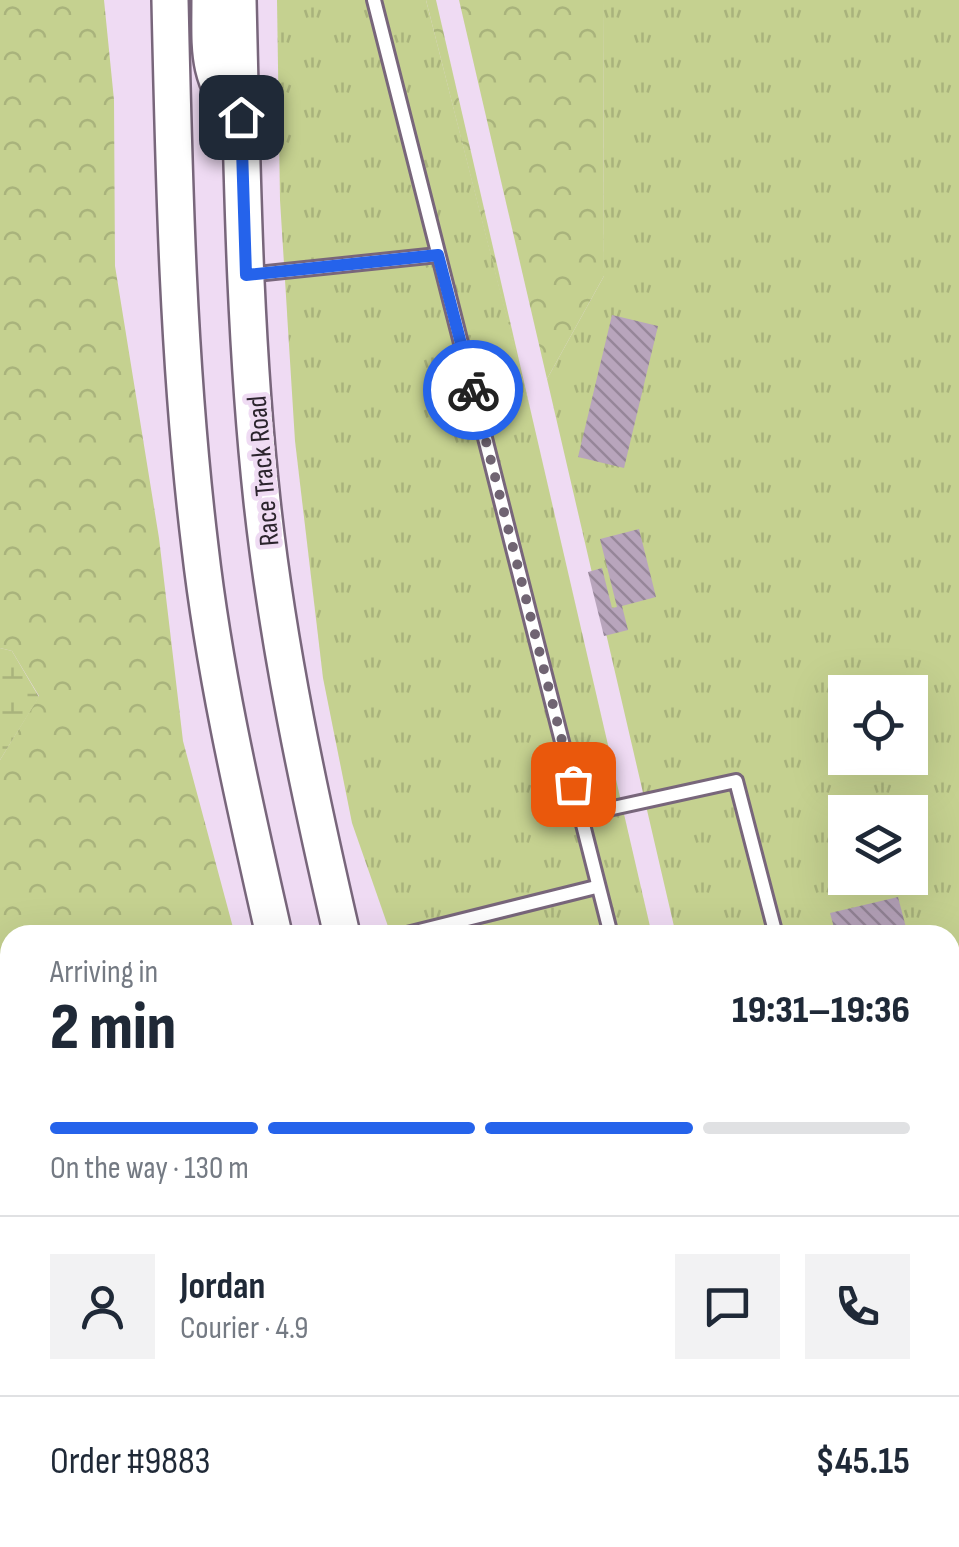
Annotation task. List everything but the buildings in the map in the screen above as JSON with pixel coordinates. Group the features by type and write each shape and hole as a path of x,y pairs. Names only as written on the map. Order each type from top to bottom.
{"main road":[{"path":"170,0 186,382 200,546 219,678 272,925"},
{"path":"210,0 211,69 224,98 241,117"},
{"name":"Race Track Road","path":"238,0 246,275 262,500 311,800 340,925"}],"lane":[{"path":"374,0 607,925"},
{"path":"246,275 438,255"},
{"path":"581,815 736,781 773,925"},
{"path":"443,925 596,887"}],"green space":[{"path":"0,0 104,0 114,100 115,266 159,538 183,741 232,925 0,925 0,760 39,696 12,651 0,648"},
{"path":"277,0 426,0 530,408 650,925 388,925 352,823 323,678 295,441 280,200"},
{"path":"426,0 436,0 530,408 518,363"},
{"path":"459,0 603,0 604,276 547,379"},
{"path":"603,0 959,0 959,925 674,925 547,379 604,276"},
{"path":"0,648 12,651 39,697 0,760"}],"way so far":[{"path":"473,390 573,784"}],"route":[{"path":"241,117 246,275 438,255 473,390"}]}
